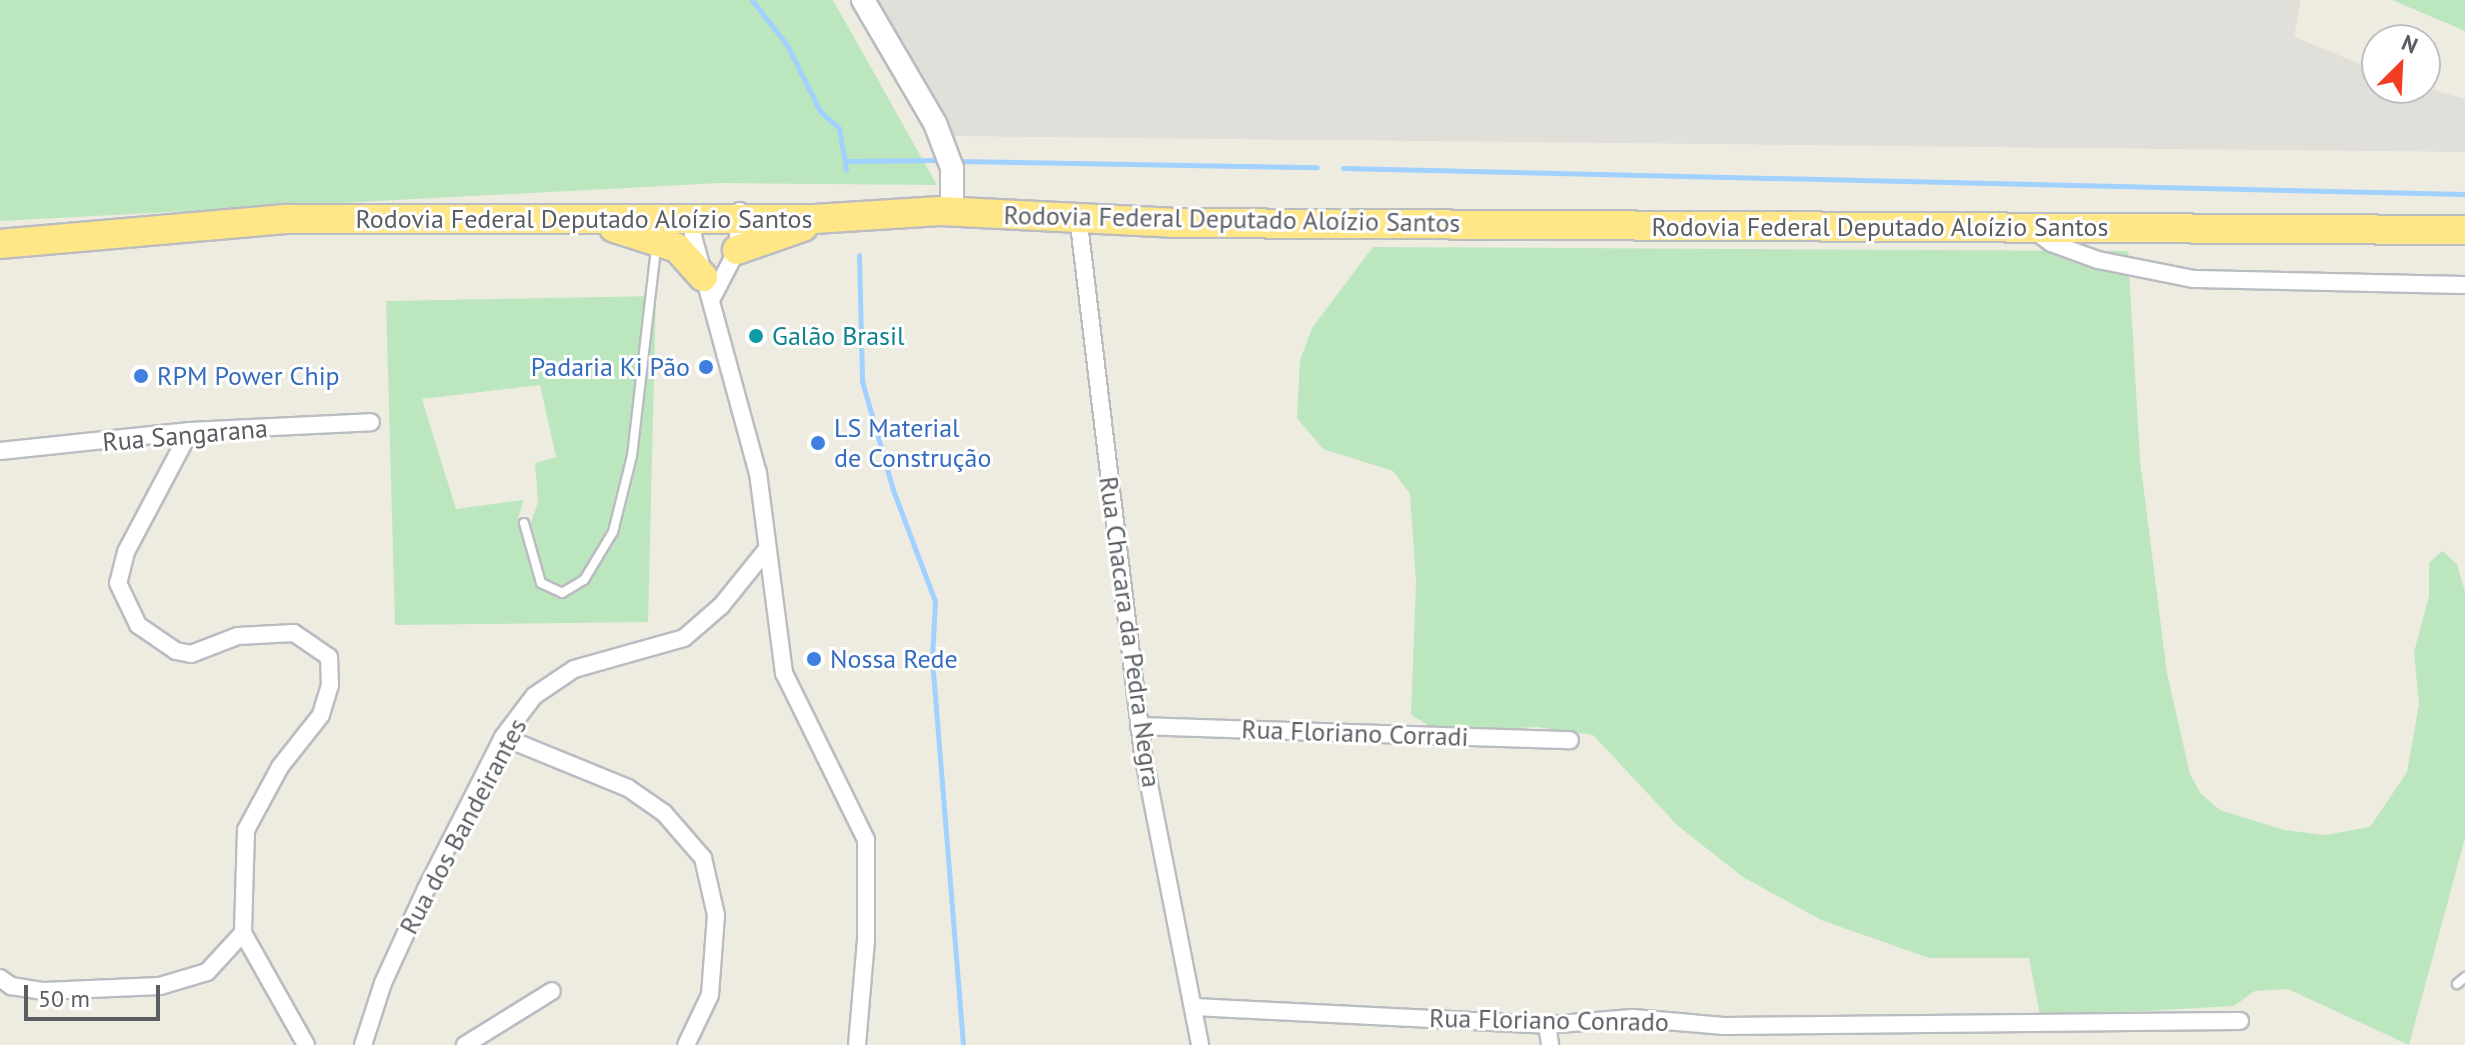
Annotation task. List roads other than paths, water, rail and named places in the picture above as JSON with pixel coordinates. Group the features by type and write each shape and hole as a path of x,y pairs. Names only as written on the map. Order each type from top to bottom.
{"highway":[{"path":"505,218 570,203 695,212"},
{"path":"740,211 946,212"},
{"name":"Rodovia Federal Deputado Aloízio Santos","path":"0,244 286,219 574,218 740,211 847,217 946,212 1173,223 2465,230"},
{"path":"737,250 778,233 847,217"},
{"path":"574,218 677,248 708,288"}],"street":[{"path":"863,0 935,123 952,168 946,212"},
{"path":"708,288 737,250 740,211"},
{"path":"695,212 708,288 758,473 784,673 866,840 866,940 857,1045"},
{"name":"Rua Chacara da Pedra Negra","path":"1078,216 1139,726 1200,1045"},
{"path":"2031,228 2051,243 2098,260 2194,279 2465,285"},
{"name":"Rua Sangarana","path":"0,451 190,431 371,422"},
{"path":"190,431 120,568 118,583 130,611 159,643 191,654 238,636 294,633 329,657 330,685 321,715 280,767 246,830 243,933 306,1045"},
{"name":"Rua dos Bandeirantes","path":"363,1045 383,983 503,737 534,696 574,669 684,638 721,606 767,549"},
{"name":"Rua Floriano Corradi","path":"1139,726 1570,740"},
{"path":"503,737 628,788 664,813 703,858 716,915 710,995 686,1045"},
{"path":"0,978 28,990 160,986 207,972 243,933"},
{"path":"465,1045 552,991"},
{"name":"Rua Floriano Conrado","path":"1194,1007 1547,1025 1633,1018 1724,1026 2240,1021"},
{"path":"1547,1025 1550,1045"}],"lane":[{"path":"524,523 541,583 562,593 584,580 613,532 632,456 657,240"},
{"path":"2457,984 2465,977"}],"waterway":[{"path":"752,0 787,45 820,111 839,128 846,169"},
{"path":"845,161 939,160"},
{"path":"959,161 1317,167"},
{"path":"1343,168 2465,194"},
{"path":"859,255 862,381 893,490 935,601 932,659 963,1045"}],"place":[{"name":"Galão Brasil","path":"756,336"},
{"name":"Padaria Ki Pão","path":"706,367"},
{"name":"RPM Power Chip","path":"141,376"},
{"name":"LS Material de Construção","path":"818,443"},
{"name":"Nossa Rede","path":"814,659"}]}
